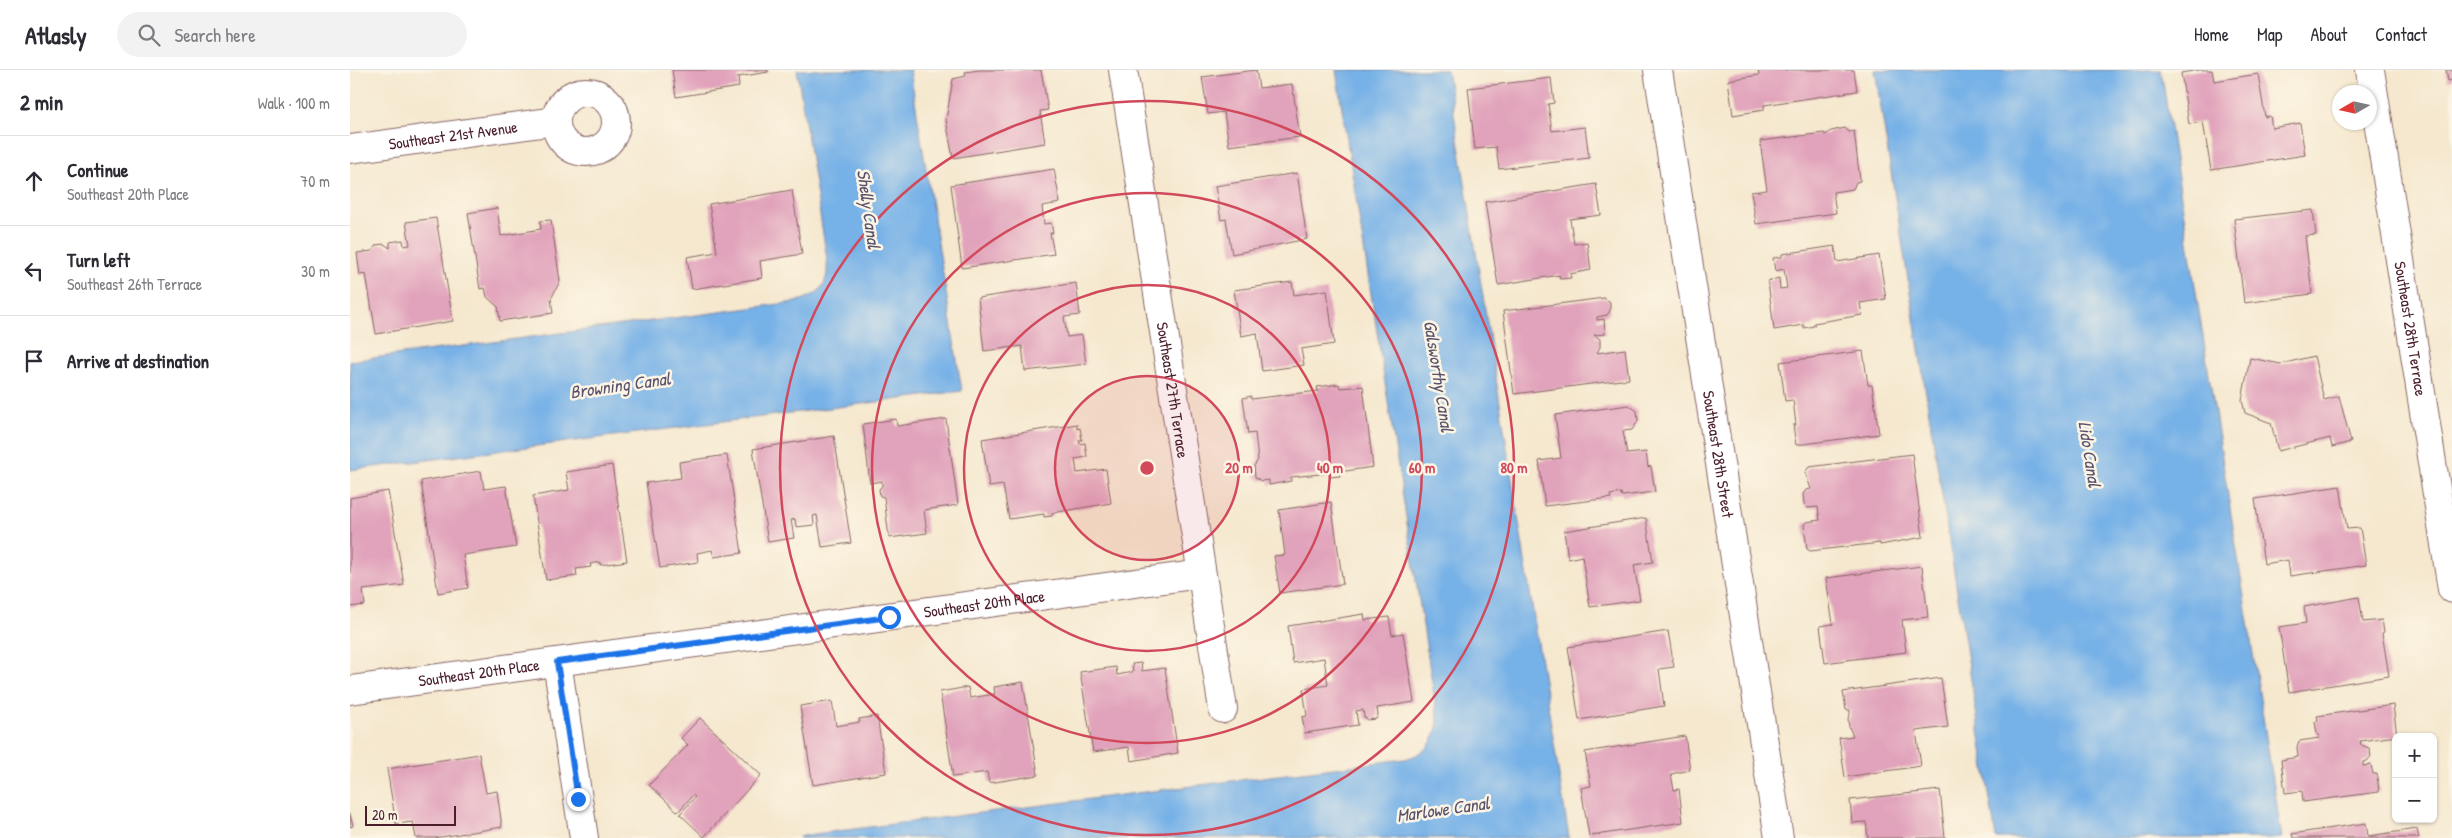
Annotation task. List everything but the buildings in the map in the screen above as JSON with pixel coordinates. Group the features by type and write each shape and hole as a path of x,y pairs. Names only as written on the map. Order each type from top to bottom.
{"street":[{"name":"Southeast 27th Terrace","path":"1123,70 1223,710"},
{"name":"Southeast 28th Street","path":"1658,70 1779,838"},
{"name":"Southeast 28th Terrace","path":"2370,70 2452,589"},
{"name":"Southeast 21st Avenue","path":"350,149 556,121"},
{"name":"Southeast 20th Place","path":"350,690 1201,574"},
{"path":"557,662 584,838"}],"water":[{"path":"797,70 910,70 962,391 350,470 350,361 795,302 817,292 824,283 827,259"},
{"path":"1336,70 1447,70 1569,838 800,838 799,836 1405,759 1419,754 1432,741 1438,721"},
{"name":"Lido Canal","path":"1875,70 2161,70 2282,838 1996,838"}],"route":[{"path":"578,799 557,662 889,617"}],"water label":[{"name":"Shelly Canal","path":"869,209"},
{"name":"Galsworthy Canal","path":"1439,376"},
{"name":"Browning Canal","path":"620,385"},
{"name":"Marlowe Canal","path":"1443,809"}]}
